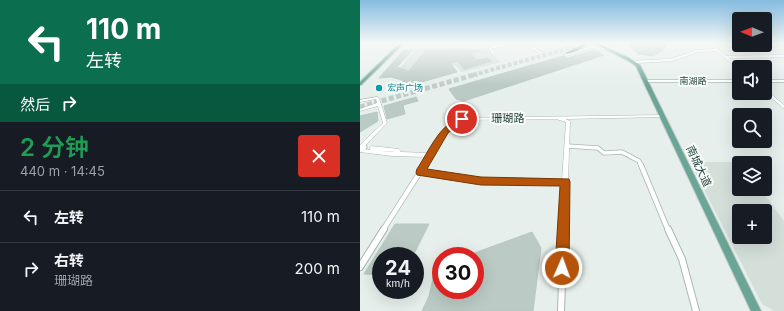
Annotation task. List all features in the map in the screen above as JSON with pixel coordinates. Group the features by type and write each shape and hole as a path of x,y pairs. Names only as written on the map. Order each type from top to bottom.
{"main road":[{"path":"360,84 387,58"},
{"name":"南城大道","path":"624,58 638,65 647,82 756,311"},
{"path":"647,82 732,82"},
{"path":"772,82 784,82"}],"street":[{"path":"633,62 672,60 679,58"},
{"path":"727,58 732,62"},
{"path":"772,96 784,107"},
{"path":"360,101 377,98 385,123 361,149"},
{"path":"360,110 379,104"},
{"path":"558,118 568,121 573,119 665,119"},
{"name":"珊瑚路","path":"360,267 445,131 462,119 665,119"},
{"path":"561,311 568,121"},
{"path":"567,146 598,148 604,153 622,152 639,161 655,202 682,259 696,311"},
{"path":"361,149 392,154 431,154"},
{"path":"420,172 481,181 565,182"}],"shaded area":[{"path":"409,58 496,58 501,62 462,72 455,65 423,73 400,68"},
{"path":"690,162 732,162 732,196 766,196 772,204 732,204 732,244 772,244 772,204 784,221 784,311 774,311 762,304"}],"building":[{"path":"397,58 406,58 397,67 409,71 420,58 475,58 477,60 488,58 492,61 464,69 457,61 450,63 457,72 404,87 402,80 391,77 379,78"},
{"path":"558,58 596,58 464,101 456,99 449,89"},
{"path":"416,97 418,101 403,105 405,114 387,119 384,106"},
{"path":"377,112 378,121 360,132 360,116"},
{"path":"395,224 429,224 418,247 381,247"},
{"path":"532,232 541,248 533,311 422,311 429,296 432,283 432,299 484,299 484,249"},
{"path":"372,261 372,274 364,274"}],"tunnel":[{"path":"473,75 536,58"},
{"path":"360,107 477,74"}],"place":[{"name":"宏声广场","path":"379,88"}],"route":[{"path":"462,119 445,131 420,172 481,181 565,182 562,268"}]}
